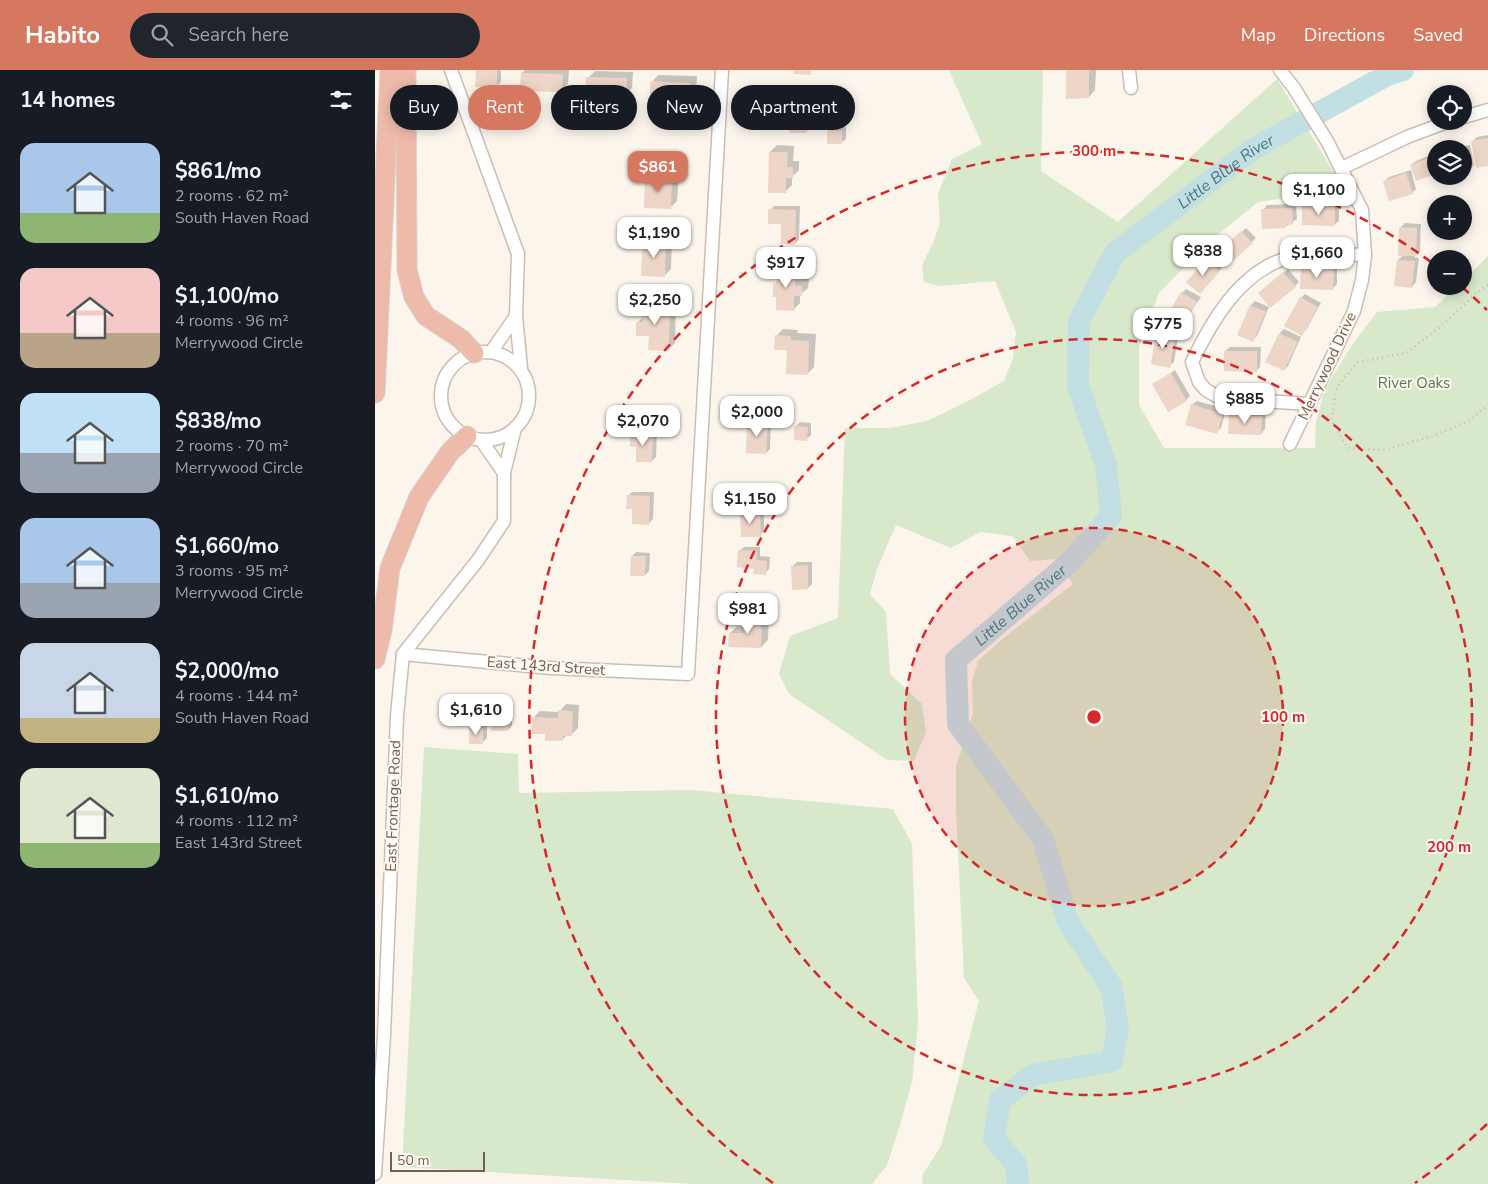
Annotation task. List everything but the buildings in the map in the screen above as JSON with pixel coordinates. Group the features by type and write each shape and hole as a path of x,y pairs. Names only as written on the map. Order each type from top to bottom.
{"highway":[{"path":"375,393 390,70"},
{"path":"406,70 407,270 414,298 426,316 483,352"},
{"path":"375,659 382,630 390,568 419,497 450,452 474,438"}],"street":[{"path":"451,70 518,254 516,316 521,368 528,382 530,396 527,411 520,424 509,434 495,439 474,438"},
{"name":"East 143rd Street","path":"403,654 551,668 688,674 722,70"},
{"path":"1129,70 1131,88"},
{"name":"Merrywood Drive","path":"1280,70 1294,88 1327,141 1362,210 1365,255 1362,280 1354,311 1290,444"},
{"path":"1472,115 1488,110"},
{"path":"1342,168 1427,130"},
{"path":"1309,404 1219,398 1206,390 1199,382 1193,362 1206,333 1223,308 1243,285 1267,265 1295,254 1365,255"},
{"path":"483,352 516,316"},
{"path":"504,473 474,438 455,428 446,417 441,404 441,389 445,376 454,364 466,355 483,352 510,358 521,368"},
{"path":"403,654 478,560 504,521 504,473 515,428"},
{"name":"East Frontage Road","path":"375,1174 384,1035 397,716 403,654"}],"path":[{"path":"1488,285 1406,354 1358,362 1337,387 1331,420 1348,448 1383,450 1433,436 1470,420 1488,405"}],"green space":[{"name":"River Oaks","path":"949,70 1043,70 1041,171 1118,222 1277,79 1338,179 1306,195 1258,202 1206,244 1159,293 1139,346 1139,405 1164,448 1315,448 1316,423 1324,390 1352,345 1377,312 1435,307 1448,295 1472,295 1472,272 1488,256 1488,1184 922,1184 923,1174 941,1146 979,1001 964,978 956,808 956,766 973,714 972,682 978,661 1006,636 1073,584 1057,559 1030,561 1012,536 980,532 951,548 896,525 877,569 870,594 886,612 890,674 922,704 926,732 914,761 887,760 789,694 779,674 790,636 838,618 845,428 890,428 927,421 1004,381 1013,358 1016,332 995,281 939,286 924,282 922,265 940,223 938,194 952,159 982,144"},
{"path":"424,747 518,754 519,793 691,790 893,809 912,844 918,1023 912,1082 900,1125 887,1165 872,1184 694,1184 402,1167"}],"waterway":[{"name":"Little Blue River","path":"1018,1184 1016,1164 994,1139 1000,1100 1033,1075 1112,1061 1118,1028 1111,986 1068,922 1043,839 958,724 956,660 1070,562 1111,516 1106,465 1078,386 1079,321 1115,253 1253,149 1387,75 1403,70"}]}
